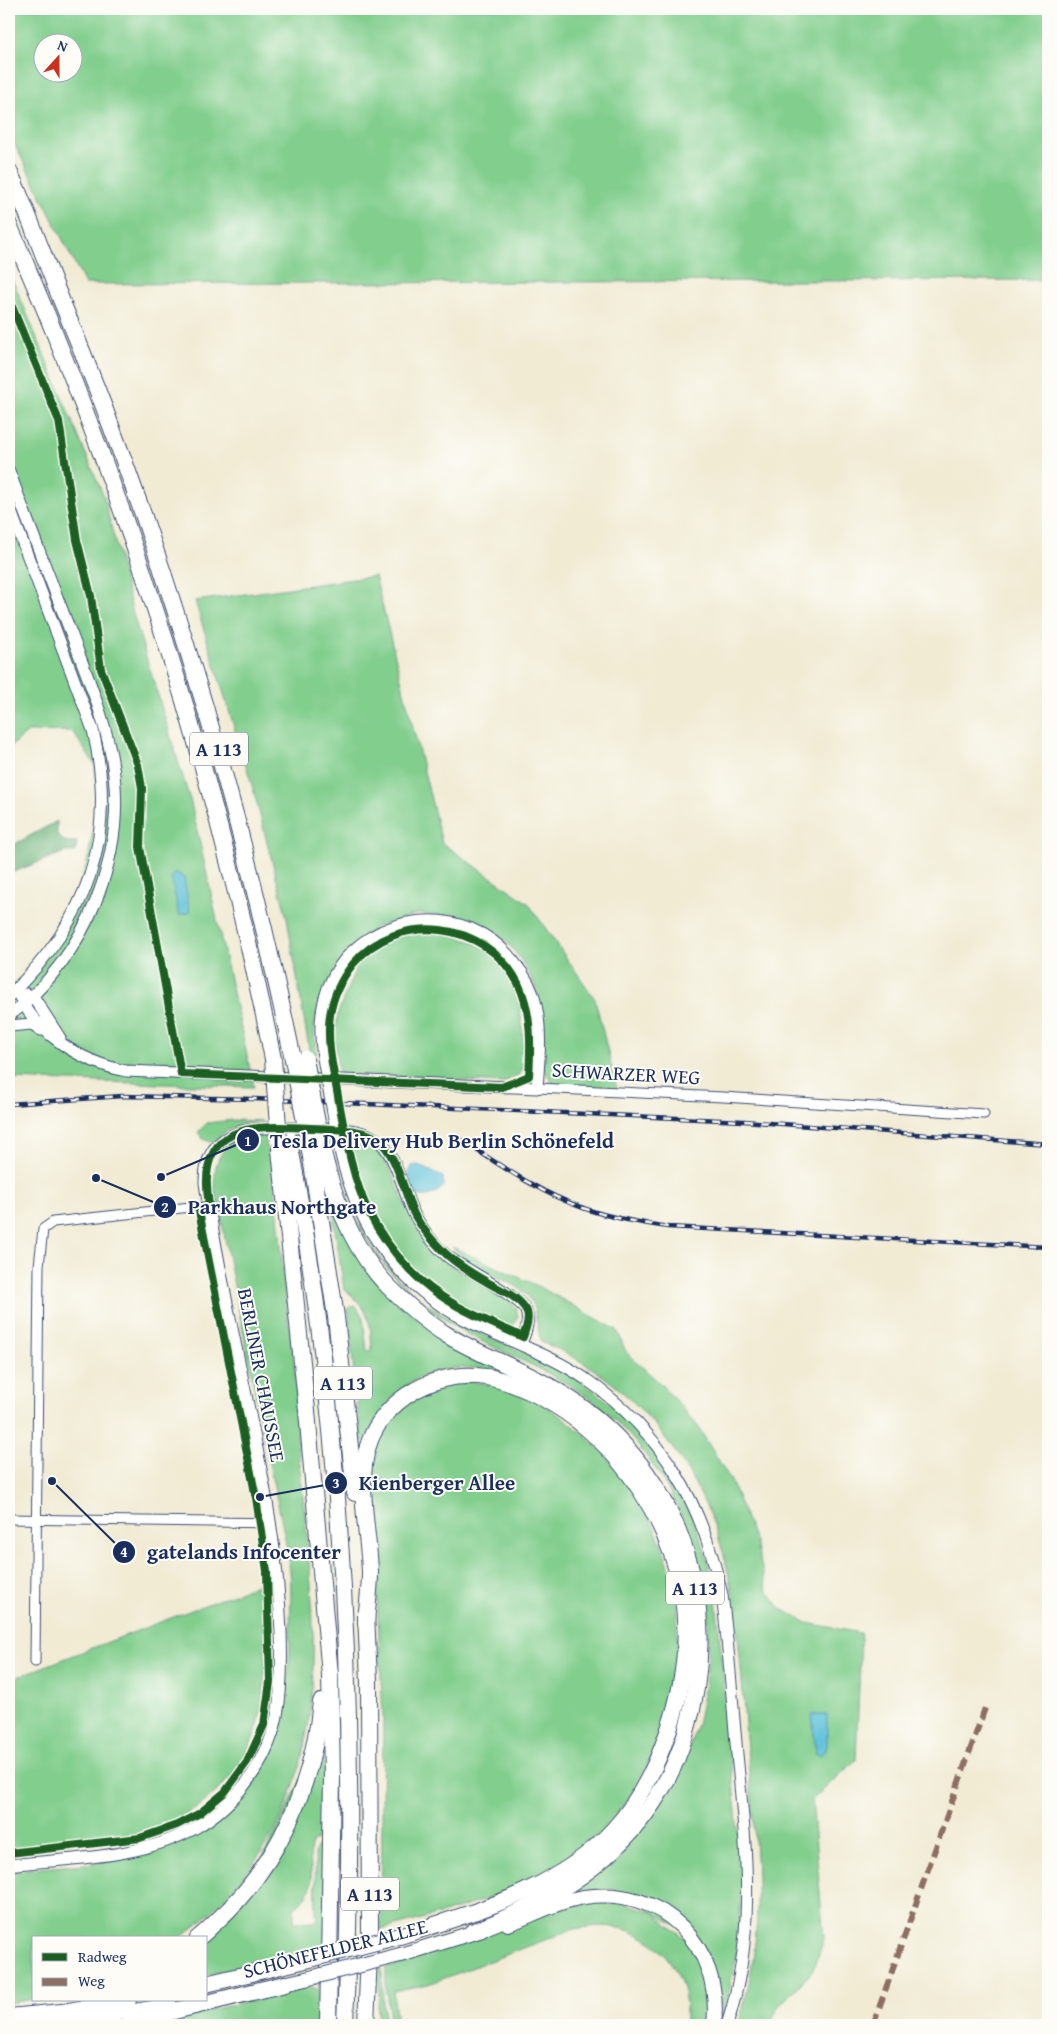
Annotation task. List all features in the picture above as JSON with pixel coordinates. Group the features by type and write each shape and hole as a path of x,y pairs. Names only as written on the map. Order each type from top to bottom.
{"highway":[{"name":"A 113","path":"9,171 107,412 172,597 197,674 231,795 279,990 299,1059 314,1138 336,1317 366,1623 369,1681 370,1929 366,2025"},
{"name":"A 113","path":"9,226 115,489 180,686 232,873 273,1059 283,1138 305,1235 326,1397 343,1584 347,1666 349,1874 345,2025"},
{"path":"283,1138 330,1675 332,1778 328,2025"},
{"name":"A 113","path":"314,1138 332,1189 352,1235 368,1262 387,1285 445,1334 554,1388 578,1404 624,1444 643,1467 666,1504 690,1562 700,1623 695,1701 676,1759 649,1810 621,1843 564,1888 540,1903 472,1932"},
{"path":"208,1984 403,1935 519,1896 580,1858 612,1831 646,1784 673,1717 681,1686 686,1654 683,1603 672,1554 647,1500 629,1473 590,1430 551,1403 518,1386 486,1376 457,1376 429,1383 399,1400 378,1424 368,1449 364,1474 370,1573 366,1623"},
{"path":"200,1936 233,1907 277,1848 307,1774 319,1727 323,1691 318,1553"},
{"name":"SCHÖNEFELDER ALLEE","path":"208,1998 286,1984 404,1954 472,1932 504,1925 565,1901 584,1897 624,1897 647,1904 676,1921 692,1937 707,1963 714,1988 714,2025"},
{"path":"130,2025 158,2015 286,1984"},
{"path":"9,2016 59,2002"},
{"path":"9,2016 62,2012 117,2002"},
{"path":"52,2025 184,2002"}],"street":[{"path":"9,471 92,688 111,756 115,785 112,841 98,897 71,950 44,985 9,1016"},
{"path":"9,506 91,722 99,755 102,811 100,838 94,865 74,912 42,962 12,993"},
{"path":"537,1088 540,1042 536,1004 525,976 507,952 486,935 443,920 411,921 395,925 374,934 358,946 344,960 333,977 323,1005 320,1024 322,1058 350,1189 371,1235 395,1268 428,1298 462,1318 555,1360 586,1379 610,1397 646,1431 686,1488 702,1523 714,1558 726,1634 748,1897 747,1928 742,1968 728,2025"},
{"path":"12,993 33,996"},
{"name":"SCHWARZER WEG","path":"12,993 47,1033 88,1060 126,1071 723,1097 984,1114"},
{"name":"SCHWARZER WEG","path":"33,996 63,1043"},
{"path":"9,1026 32,1024 47,1033"},
{"name":"BERLINER CHAUSSEE","path":"9,1865 118,1853 156,1846 182,1836 213,1817 251,1777 270,1740 277,1718 282,1661 278,1577 271,1522 205,1177 213,1153 222,1141 238,1131 261,1127 347,1130 376,1138 387,1149 415,1216 430,1237 446,1255 468,1271 516,1298 526,1309 528,1319 521,1344"},
{"path":"35,1662 39,1266 43,1229 53,1222 209,1205"},
{"path":"9,1519 271,1522"}],"green space":[{"path":"9,9 1048,9 1048,280 85,284 9,133"},
{"path":"9,271 104,497 133,614 191,803 254,1087 9,1079 9,989 50,942 72,905 86,867 98,805 95,765 72,731 28,732 9,748"},
{"path":"375,576 442,843 528,903 595,999 617,1089 560,1086 551,1082 542,1065 536,987 521,960 508,943 480,927 447,916 417,914 376,927 359,940 318,1005 314,1033 317,1054 310,1055 287,918 252,785 195,601"},
{"path":"57,821 57,835 64,841 77,842 76,852 65,852 14,872 11,846"},
{"path":"437,932 462,938 488,951 501,963 510,978 516,993 522,1028 525,1066 519,1075 502,1083 339,1074 334,1039 338,1013 357,965 373,949 402,934"},
{"path":"233,1120 262,1121 247,1123 229,1129 213,1143 203,1139 198,1132 207,1123"},
{"path":"265,1134 267,1152 270,1152 295,1373 298,1443 311,1581 313,1647 310,1711 298,1773 274,1831 235,1887 182,1936 32,1936 32,1999 9,2003 9,1871 105,1862 154,1852 197,1834 224,1815 245,1795 261,1772 273,1747 281,1721 289,1662 290,1571 220,1212 217,1211 214,1182 215,1169 219,1158 226,1148 235,1141 248,1136"},
{"path":"360,1137 385,1158 410,1215 452,1266 510,1301 516,1308 518,1317 512,1327 494,1323 450,1299 427,1282 407,1263 390,1242 376,1219 356,1167 349,1138"},
{"path":"333,1159 336,1159 352,1209 364,1233 395,1275 414,1294 435,1310 473,1331 566,1373 607,1402 631,1424 653,1449 687,1505 709,1566 716,1598 742,1877 738,1950 723,2019 719,1988 697,1937 612,1889 574,1892 616,1856 632,1834 650,1803 682,1759 690,1744 696,1726 703,1694 708,1655 708,1616 702,1578 692,1541 677,1505 657,1471 633,1440 606,1412 563,1381 483,1342 455,1326 429,1309 407,1289 387,1268 369,1244 355,1218 343,1190"},
{"path":"332,1209 367,1269 511,1375 484,1369 458,1368 432,1373 420,1378 394,1395 363,1442 361,1441 349,1311 347,1311 349,1307 356,1306 363,1317 367,1351 372,1350 369,1322 364,1309 344,1289"},
{"path":"452,1247 538,1286 617,1330 626,1352 661,1384 697,1425 730,1479 756,1543 767,1590 780,1608 807,1623 860,1633 856,1760 812,1800 824,1939 813,1971 778,2007 770,2025 738,2025 753,1957 757,1892 756,1860 736,1617 728,1572 718,1536 703,1500 685,1466 662,1434 636,1405 607,1379 575,1358 541,1342 533,1304 526,1294 516,1286 474,1266"},
{"path":"457,1380 508,1388 545,1406 574,1426 600,1449 622,1476 642,1505 658,1536 670,1569 678,1608 678,1674 668,1717 641,1778 615,1816 600,1833 577,1853 552,1870 525,1884 497,1895 381,1930 383,1718 377,1594 369,1500 373,1450 384,1426 407,1401"},
{"path":"262,1583 265,1680 261,1712 255,1734 245,1754 233,1773 218,1790 183,1817 141,1833 9,1850 9,1680"},
{"path":"323,1735 328,1833 312,1842 310,1855 311,1885 306,1897 294,1908 294,1922 314,1922 318,1919 316,1913 315,1852 317,1847 326,1845 327,1945 302,1953 208,1975 208,1936 240,1904"},
{"path":"614,1899 654,1913 685,1938 706,1975 711,2025 685,2025 686,2008 678,1975 670,1961 659,1949 630,1931 603,1926 574,1929 429,1984 393,1991 397,2025 391,2025 386,1991 386,1966 392,1967 415,1959 415,1956 555,1907"},
{"path":"382,1967 383,2005 387,2025 377,2025 380,1968"},
{"path":"312,1987 324,1991 324,2025 143,2025"}],"water":[{"path":"176,872 184,878 190,912 179,915 171,877"},
{"path":"418,1165 443,1177 444,1186 430,1195 413,1194 408,1172 411,1166"},
{"path":"812,1715 827,1715 827,1746 821,1755 816,1754"}],"railway":[{"path":"9,1104 122,1096 254,1099 744,1121 1048,1144"},
{"path":"457,1137 519,1177 552,1195 596,1212 637,1222 668,1227 1048,1247"}],"marked path":[{"path":"873,2025 985,1708"}],"cycle path":[{"path":"9,299 59,421 77,540 91,596 101,669 138,765 142,788 140,847 181,1074 502,1087 529,1076 530,1052 530,1029 523,994 504,962 485,946 464,936 440,930 417,930 393,935 372,947 353,964 338,988 331,1008 329,1026 330,1048 333,1069 335,1080 337,1091 342,1116 344,1130 347,1144 354,1171 362,1198 377,1227 410,1270 435,1292 463,1309 523,1337 528,1318 525,1308 512,1296 457,1263 434,1241 415,1216 395,1163 383,1144 376,1138 366,1133 349,1130 343,1130 284,1127 261,1128 240,1131 224,1140 212,1154 207,1175 209,1205 198,1206 256,1498 267,1571 270,1682 264,1725 247,1762 225,1792 200,1813 177,1825 140,1838 9,1853"}],"place":[{"name":"Tesla Delivery Hub Berlin Schönefeld","path":"161,1177"},
{"name":"Parkhaus Northgate","path":"96,1178"},
{"name":"gatelands Infocenter","path":"52,1481"},
{"name":"Kienberger Allee","path":"260,1497"}]}
